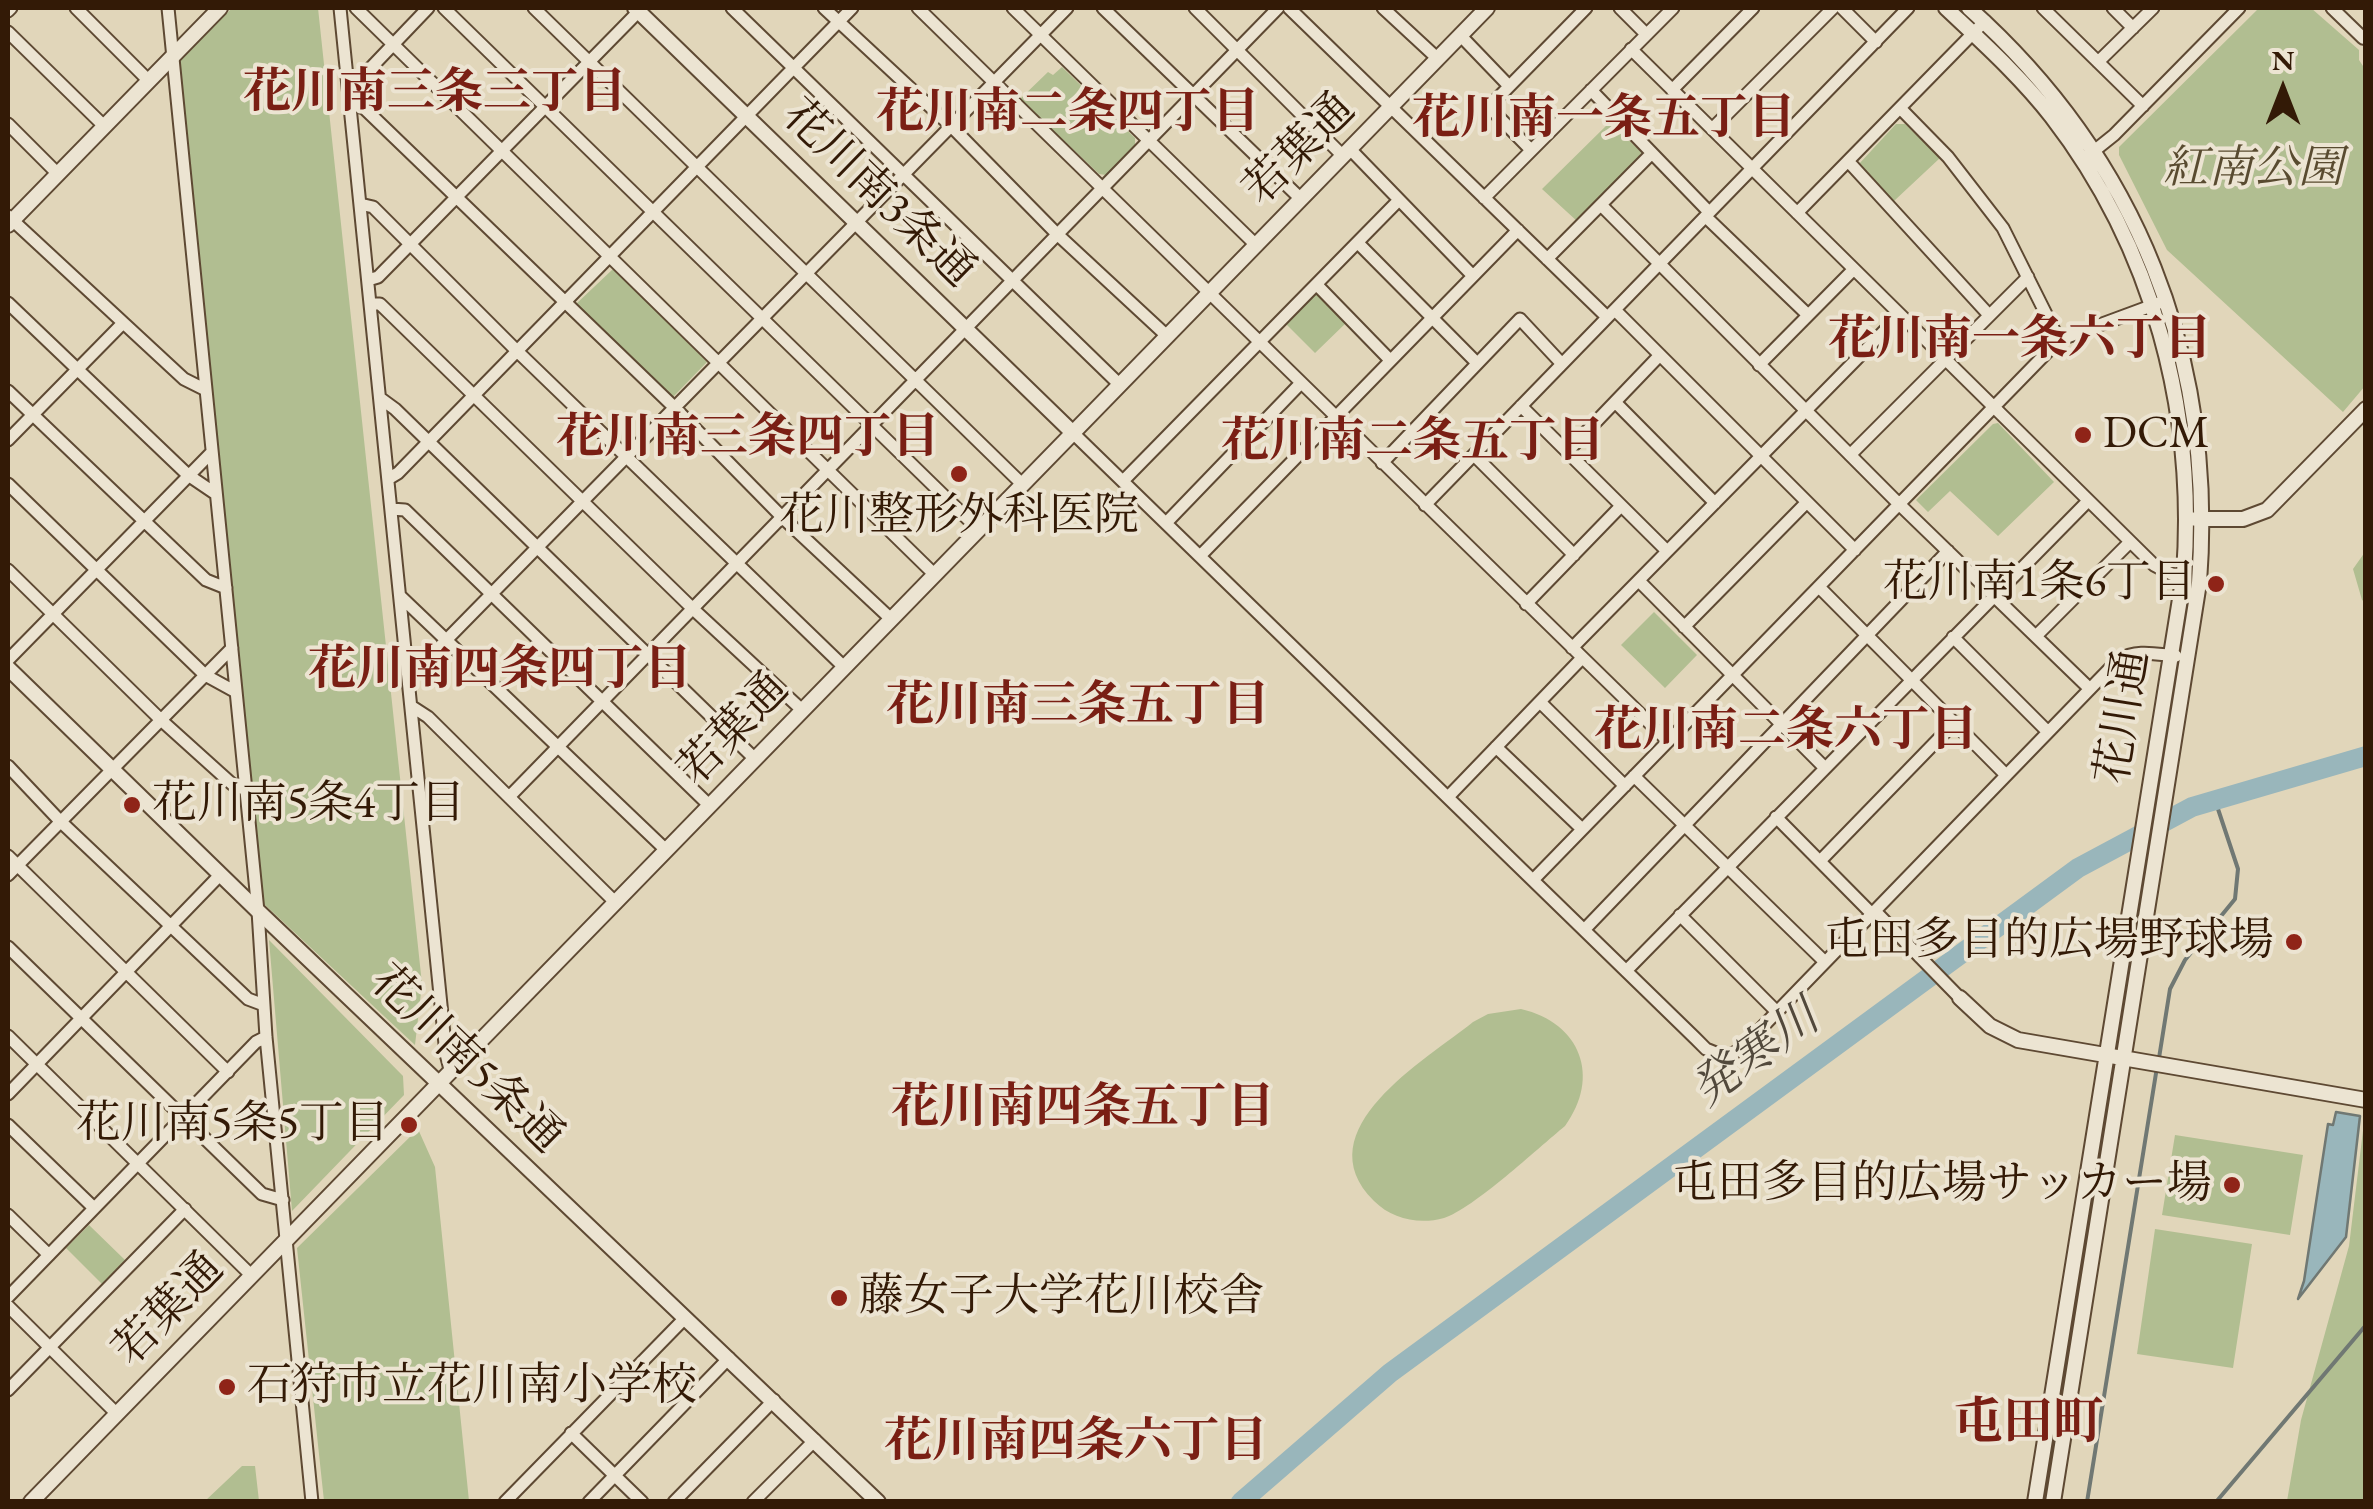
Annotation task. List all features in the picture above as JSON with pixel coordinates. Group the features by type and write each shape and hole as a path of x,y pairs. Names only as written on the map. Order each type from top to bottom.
{"street":[{"path":"76,8 149,81"},
{"path":"168,8 312,1502"},
{"path":"206,390 184,379 9,220 220,8"},
{"path":"340,8 446,1078"},
{"path":"356,8 934,574"},
{"path":"348,80 363,76 428,8"},
{"path":"444,8 978,529"},
{"path":"534,8 1022,484"},
{"path":"732,8 1120,384"},
{"path":"824,8 1167,336"},
{"path":"388,480 852,8"},
{"path":"918,8 1668,741"},
{"path":"1013,8 1256,244"},
{"path":"408,680 1067,8"},
{"path":"1103,8 1300,199"},
{"path":"1195,8 1400,200 1473,276"},
{"path":"509,797 1278,8"},
{"path":"1289,8 1548,259 1660,356 1855,550"},
{"path":"1383,8 1438,58"},
{"path":"1531,150 1489,107 1586,8"},
{"path":"1620,8 1646,34"},
{"path":"1484,198 1672,8"},
{"path":"1672,90 1753,8"},
{"path":"1712,129 1833,8"},
{"path":"1842,8 1876,42"},
{"path":"1424,505 1908,8"},
{"path":"2043,8 2143,106"},
{"path":"2113,8 2133,28"},
{"path":"2098,62 2154,8"},
{"path":"2088,155 2143,106 2239,8"},
{"path":"2332,8 2363,38 2366,36"},
{"path":"368,280 378,277 639,9"},
{"name":"花川南3条通","path":"639,9 1072,432"},
{"name":"若葉通","path":"31,1502 1347,153 1482,9"},
{"name":"花川通","path":"1958,10 1984,21 2030,68 2137,228 2187,367 2198,436 2204,520 2199,583 2053,1502"},
{"name":"花川通","path":"1958,10 1974,34 2088,155 2122,233 2172,370 2183,436 2188,519 2182,580 2035,1502"},
{"path":"1797,213 1984,21"},
{"path":"8,32 104,126"},
{"path":"1460,35 1509,86"},
{"path":"1632,49 2130,542 2154,565 2182,580"},
{"path":"1591,90 1808,315"},
{"path":"350,104 364,108 891,618"},
{"path":"1900,108 1948,157 2003,228 2059,340"},
{"path":"8,124 58,174"},
{"path":"1548,259 1651,154"},
{"path":"1848,161 1990,315"},
{"path":"1123,481 1400,200"},
{"path":"360,204 373,207 844,667"},
{"path":"1600,205 1899,504 2090,688"},
{"path":"1200,556 1518,230"},
{"path":"1358,243 1478,363"},
{"path":"1759,365 1854,269"},
{"path":"1850,455 2028,277"},
{"path":"1316,285 1390,360"},
{"path":"1533,880 2059,340 2166,301"},
{"path":"8,303 188,474 216,494"},
{"path":"370,304 380,304 802,710"},
{"path":"1572,648 1900,315"},
{"path":"1382,464 1520,319 1562,364"},
{"path":"8,440 123,323"},
{"path":"1566,452 1660,356"},
{"path":"1166,523 1300,384"},
{"path":"8,391 206,580 226,588"},
{"path":"380,398 755,758"},
{"path":"1615,402 1715,503"},
{"path":"1521,406 1667,551"},
{"path":"2188,519 2243,519 2267,510 2366,409"},
{"path":"1072,432 1706,1049 1716,1054 1732,1054 1777,1012 2118,660 2130,653 2186,657"},
{"path":"8,660 212,452"},
{"path":"1474,455 1574,555"},
{"path":"8,484 205,675 236,692"},
{"path":"1626,971 2088,501"},
{"path":"1684,627 1807,502"},
{"path":"1526,604 1621,506"},
{"path":"391,509 404,510 710,806"},
{"path":"2036,636 2130,542"},
{"path":"1584,930 1948,551"},
{"path":"8,570 160,720 232,784 246,790"},
{"path":"1638,580 1825,768"},
{"path":"1819,587 2006,775"},
{"path":"400,596 666,850"},
{"path":"1954,637 2048,732"},
{"path":"228,1072 127,971 11,865 232,648"},
{"path":"1448,797 1582,658"},
{"name":"花川南5条通","path":"8,668 258,911 446,1078 685,1318 878,1502"},
{"path":"1540,702 1685,824 1824,962"},
{"path":"411,706 428,718 616,903"},
{"path":"1820,861 1954,723"},
{"path":"1496,747 1582,829"},
{"path":"8,766 60,821 248,998 264,1005"},
{"path":"1776,817 1960,998 2003,1035 2366,1100"},
{"path":"8,1094 220,875"},
{"path":"1680,915 1777,1012"},
{"path":"8,946 262,1194 283,1200"},
{"path":"8,1036 252,1276"},
{"path":"8,1297 266,1037"},
{"path":"8,1124 94,1208"},
{"path":"8,1390 186,1209"},
{"path":"8,1215 48,1255"},
{"path":"8,1306 117,1414"},
{"path":"505,1502 685,1318"},
{"path":"589,1502 729,1358"},
{"path":"674,1502 774,1400"},
{"path":"571,1433 642,1502"},
{"path":"753,1502 815,1440"}],"green space":[{"path":"232,8 318,8 422,984 415,1045 264,904 180,61"},
{"name":"紅南公園","path":"2259,8 2311,8 2359,50 2359,60 2365,69 2365,386 2343,412 2167,250 2119,155 2119,147"},
{"path":"1062,67 1135,138 1135,145 1106,175 1099,174 1020,99 1048,72 1053,75"},
{"path":"1610,122 1641,152 1640,158 1578,222 1542,189"},
{"path":"1896,124 1905,124 1940,158 1894,201 1859,164"},
{"path":"613,269 707,362 672,398 576,304"},
{"path":"1311,294 1318,294 1347,322 1315,353 1285,323"},
{"path":"1998,423 2054,482 1998,536 1950,491 1928,512 1916,500"},
{"path":"2365,552 2365,602 2353,569"},
{"path":"1654,612 1697,655 1665,688 1621,645"},
{"path":"269,940 403,1076 404,1095 292,1211"},
{"path":"1521,1009 1558,1026 1579,1054 1582,1089 1565,1126 1488,1191 1444,1218 1406,1219 1381,1207 1356,1174 1353,1148 1362,1123 1402,1077 1473,1022 1488,1014"},
{"path":"2365,1114 2365,1501 2287,1501 2301,1420 2349,1246"},
{"path":"418,1129 435,1167 469,1501 324,1501 297,1248"},
{"name":"屯田多目的広場サッカー場","path":"2175,1135 2303,1155 2290,1235 2162,1215"},
{"path":"89,1225 125,1260 102,1284 66,1248"},
{"path":"2155,1229 2252,1244 2233,1368 2137,1354"},
{"path":"242,1466 255,1466 259,1501 205,1501"}],"water":[{"path":"2336,1112 2360,1116 2346,1237 2298,1299 2328,1124 2333,1125"}],"waterway":[{"name":"発寒川","path":"1241,1502 1390,1373 2078,868 2192,807 2366,756"},
{"path":"2159,1058 2170,989 2185,960 2235,899 2238,869 2215,800"},
{"path":"2087,1502 2157,1067"},
{"path":"2216,1502 2366,1325"}],"place":[{"name":"DCM","path":"2083,435"},
{"name":"花川整形外科医院","path":"959,474"},
{"name":"花川南1条6丁目","path":"2216,584"},
{"name":"花川南5条4丁目","path":"132,805"},
{"name":"屯田多目的広場野球場","path":"2294,942"},
{"name":"花川南5条5丁目","path":"409,1125"},
{"name":"屯田多目的広場サッカー場","path":"2232,1185"},
{"name":"藤女子大学花川校舎","path":"839,1298"},
{"name":"石狩市立花川南小学校","path":"227,1387"}],"district":[{"name":"花川南三条三丁目","path":"435,94"},
{"name":"花川南二条四丁目","path":"1068,114"},
{"name":"花川南一条五丁目","path":"1604,120"},
{"name":"花川南一条六丁目","path":"2020,341"},
{"name":"花川南三条四丁目","path":"748,439"},
{"name":"花川南二条五丁目","path":"1413,443"},
{"name":"花川南四条四丁目","path":"500,671"},
{"name":"花川南三条五丁目","path":"1078,707"},
{"name":"花川南二条六丁目","path":"1786,732"},
{"name":"花川南四条五丁目","path":"1083,1109"},
{"name":"屯田町","path":"2028,1424"},
{"name":"花川南四条六丁目","path":"1076,1443"}]}
